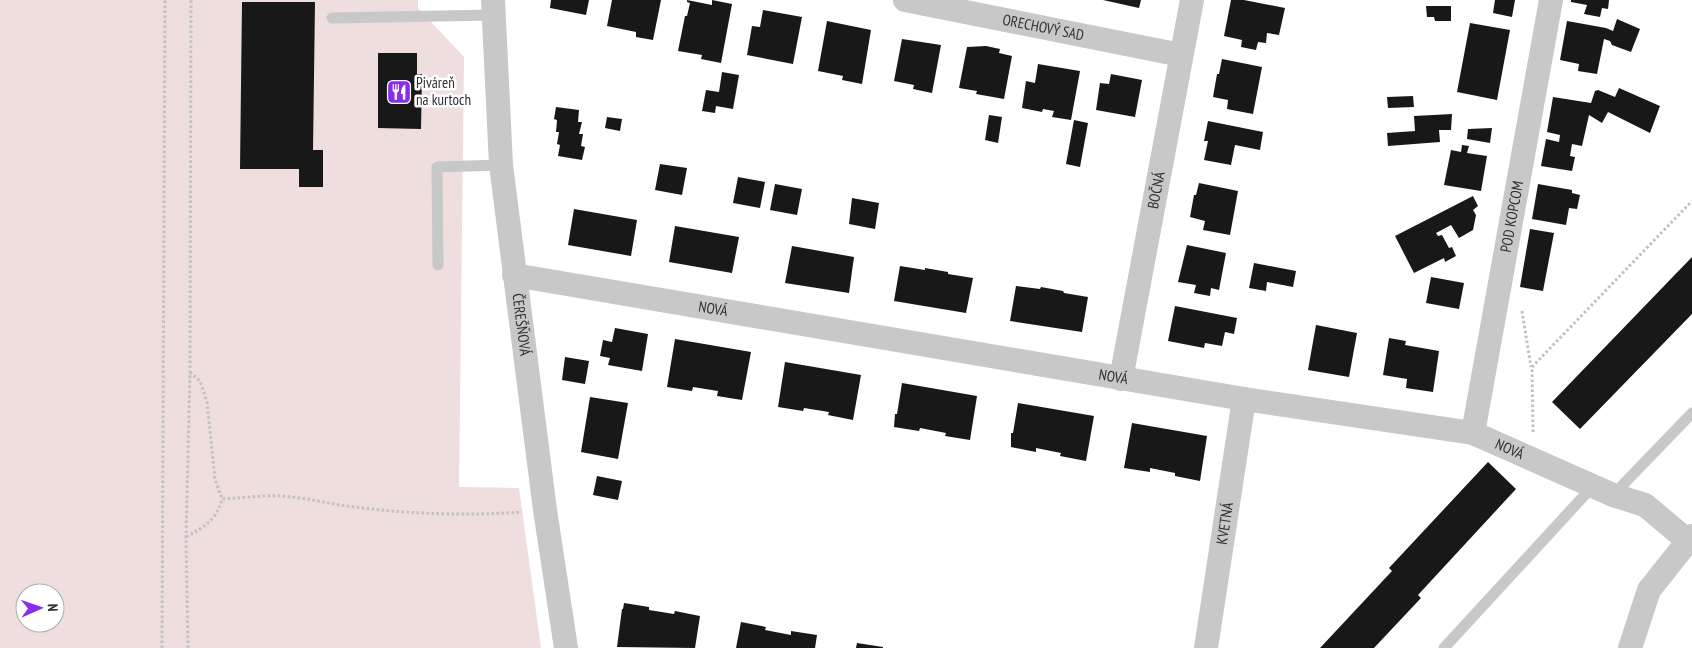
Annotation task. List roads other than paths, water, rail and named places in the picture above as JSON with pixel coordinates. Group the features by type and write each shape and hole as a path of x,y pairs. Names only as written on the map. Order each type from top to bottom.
{"street":[{"name":"ORECHOVÝ SAD","path":"904,0 1181,55"},
{"name":"BOČNÁ","path":"1121,379 1192,0"},
{"name":"POD KOPCOM","path":"1473,433 1551,0"},
{"name":"ČEREŠŇOVÁ","path":"494,7 501,165 545,510 566,648"},
{"name":"NOVÁ","path":"514,275 1121,379 1473,433 1603,491 1645,505 1690,540"},
{"name":"KVETNÁ","path":"1206,648 1244,399"},
{"path":"1630,648 1649,590 1690,540"}],"lane":[{"path":"332,18 494,7"},
{"path":"438,266 437,167 501,165"},
{"path":"1444,648 1603,491 1692,413"}],"place":[{"name":"Piváreň na kurtoch","path":"399,92"}]}
